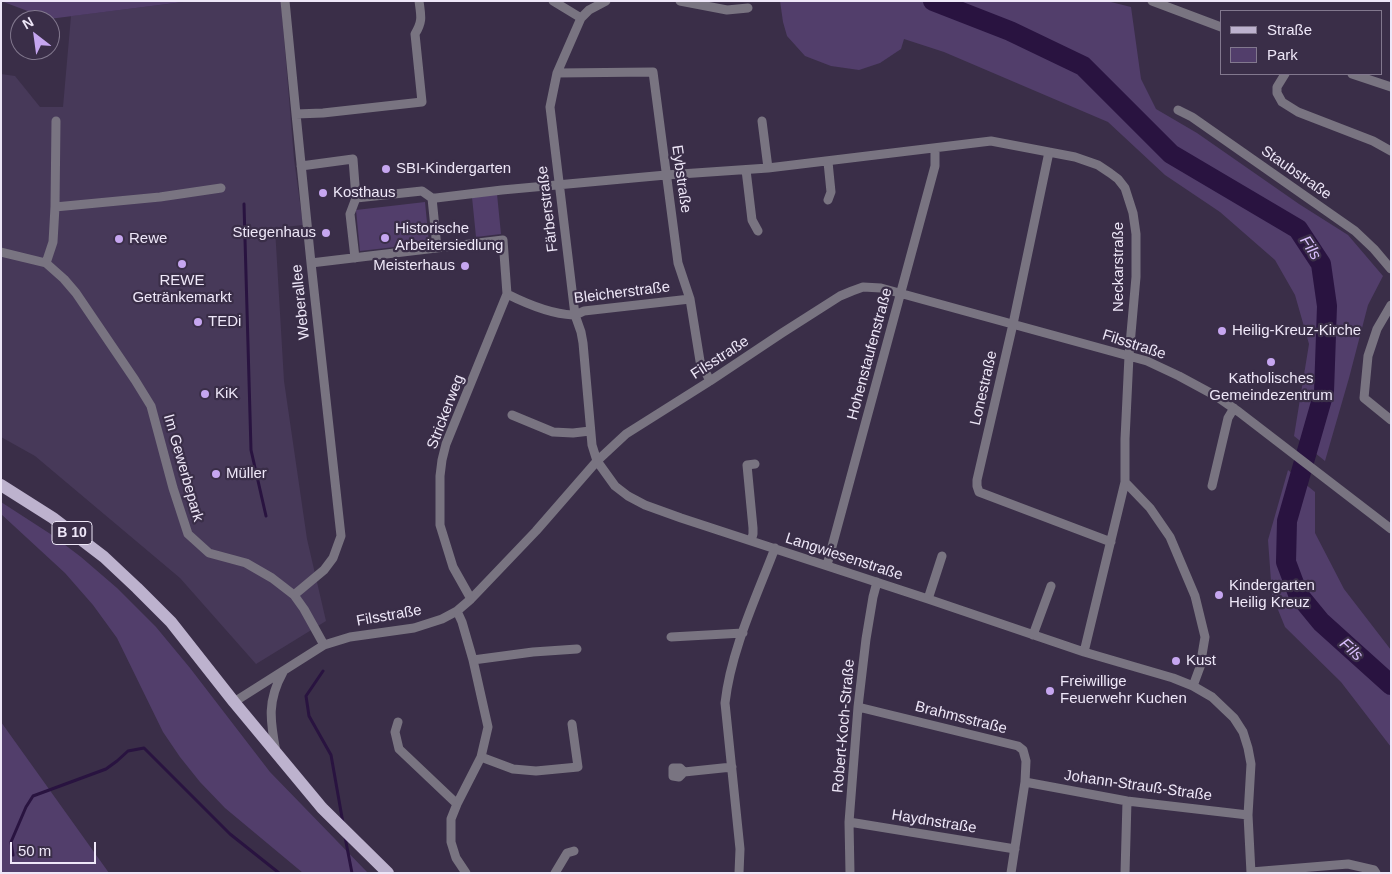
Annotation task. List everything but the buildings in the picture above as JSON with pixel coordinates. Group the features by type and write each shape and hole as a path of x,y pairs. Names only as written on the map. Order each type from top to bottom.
{"main road":[{"name":"B 10","path":"1,485 53,518 104,557 171,622 276,754 322,808 388,873"}],"street":[{"name":"Weberallee","path":"285,1 341,536 333,558 324,570 294,595"},
{"path":"296,114 323,113 422,102 415,34 421,25 422,18 419,1"},
{"path":"553,1 582,18"},
{"name":"Färberstraße","path":"597,461 590,431 583,343 575,315 550,107 557,73 582,18 589,10 606,1"},
{"path":"680,1 727,10 748,8"},
{"path":"1152,1 1220,27"},
{"name":"Eybstraße","path":"557,73 653,72 678,263 690,299 700,361 710,381"},
{"path":"1284,75 1277,87 1277,93 1282,102 1298,112 1373,141 1391,151"},
{"path":"1355,75 1391,87"},
{"name":"Staubstraße","path":"1178,110 1192,117 1355,231 1391,269"},
{"path":"762,120 768,168"},
{"path":"46,263 53,242 56,121"},
{"name":"Neckarstraße","path":"356,198 422,190 432,198 666,175 746,170 828,162 991,141 1075,157 1098,165 1114,176 1125,188 1133,213 1136,234 1136,277 1129,356 1125,482 1084,652"},
{"name":"Hohenstaufenstraße","path":"827,565 935,166 935,148"},
{"name":"Lonestraße","path":"1049,152 977,486 979,492 1111,542"},
{"path":"301,166 352,159 356,198 350,214 355,258"},
{"path":"828,162 831,192 828,200"},
{"path":"746,170 752,220 758,230"},
{"path":"55,207 160,197 221,188"},
{"path":"432,198 437,248"},
{"path":"311,263 503,240 508,294"},
{"name":"Im Gewerbepark","path":"1,252 46,263 64,279 76,293 151,406 173,488 188,534 209,553 246,563 272,578 294,595 324,645"},
{"name":"Filsstraße","path":"234,702 324,645 350,637 414,628 442,619 457,611 471,599 536,531 597,461 626,434 824,306 852,291 863,288 881,288 901,293 1147,361 1179,376 1234,408 1391,529"},
{"name":"Bleicherstraße","path":"508,294 524,303 575,315 584,311 690,299"},
{"name":"Strickerweg","path":"471,599 453,567 440,525 441,468 446,444 508,294"},
{"path":"1391,305 1377,329 1368,356 1364,398 1391,420"},
{"path":"1212,486 1228,418 1234,408"},
{"path":"512,415 553,432 573,433 590,431"},
{"name":"Langwiesenstraße","path":"597,461 615,486 628,496 681,518 1084,652 1152,671 1193,686 1212,697 1234,718 1243,732 1252,764 1248,815 1251,872"},
{"path":"751,541 753,528 747,465 756,464"},
{"path":"1125,482 1150,508 1170,537 1195,596 1204,637 1200,667 1193,686"},
{"path":"739,873 740,849 725,703 728,680 742,633 775,548"},
{"path":"928,599 942,556"},
{"name":"Robert-Koch-Straße","path":"850,873 849,822 858,707 866,639 877,582"},
{"path":"1033,635 1051,586"},
{"path":"457,611 473,660 488,727 481,757 451,819 451,842 456,858 466,873"},
{"path":"671,637 742,633"},
{"path":"473,660 534,652 577,649"},
{"path":"276,754 272,730 271,704 279,679 284,671"},
{"name":"Brahmsstraße","path":"858,707 1018,746 1023,750 1026,761 1025,782 1012,873"},
{"path":"398,722 396,732 399,749 457,804"},
{"path":"481,757 513,769 536,771 578,767 572,724"},
{"path":"684,772 732,767"},
{"name":"Johann-Strauß-Straße","path":"1025,782 1127,801 1248,815"},
{"path":"1125,873 1127,801"},
{"name":"Haydnstraße","path":"849,822 1015,849"},
{"path":"555,873 567,852 574,851"},
{"path":"1251,872 1348,864 1374,870 1376,873"}],"shaded area":[{"path":"191,1 281,1 294,159 303,225 275,228 284,381 307,539 326,621 256,664 180,578 35,456 1,437 1,74 15,76 40,107 63,107 71,16"}],"green space":[{"path":"1,1 191,1 60,18 60,10 25,10"},
{"path":"780,1 1107,1 1131,7 1141,79 1156,109 1197,133 1299,204 1348,235 1383,276 1368,305 1325,461 1294,436 1309,344 1295,295 1275,260 1220,212 1165,175 1108,122 944,52 904,39 901,49 880,63 859,70 831,66 805,56 787,36"},
{"path":"497,194 501,234 476,237 472,197"},
{"path":"425,202 429,243 360,251 356,210"},
{"path":"1288,470 1315,492 1315,533 1344,589 1391,650 1391,747 1341,682 1285,627 1272,595 1268,540"},
{"path":"1,502 52,535 81,557 117,588 156,627 270,772 368,873 303,873 225,808 200,782 163,732 117,638 93,605 65,573 1,514"},
{"path":"1,722 109,873 1,873"}],"waterway":[{"name":"Fils","path":"933,1 1010,31 1083,66 1171,154 1298,229 1321,264 1327,306 1324,392 1287,521 1286,562 1298,594 1321,622 1391,685"},
{"path":"244,204 251,450 266,516"},
{"path":"323,671 306,696 309,716 331,755 343,823"},
{"path":"13,855 11,842 26,807 33,796 106,769 128,751 144,748 230,834 279,873"},
{"path":"345,837 352,873"}],"place":[{"name":"SBI-Kindergarten","path":"386,169"},
{"name":"Kosthaus","path":"323,193"},
{"name":"Stiegenhaus","path":"326,233"},
{"name":"Historische Arbeitersiedlung","path":"385,238"},
{"name":"Rewe","path":"119,239"},
{"name":"REWE Getränkemarkt","path":"182,264"},
{"name":"Meisterhaus","path":"465,266"},
{"name":"TEDi","path":"198,322"},
{"name":"Heilig-Kreuz-Kirche","path":"1222,331"},
{"name":"Katholisches Gemeindezentrum","path":"1271,362"},
{"name":"KiK","path":"205,394"},
{"name":"Müller","path":"216,474"},
{"name":"Kindergarten Heilig Kreuz","path":"1219,595"},
{"name":"Kust","path":"1176,661"},
{"name":"Freiwillige Feuerwehr Kuchen","path":"1050,691"}]}
